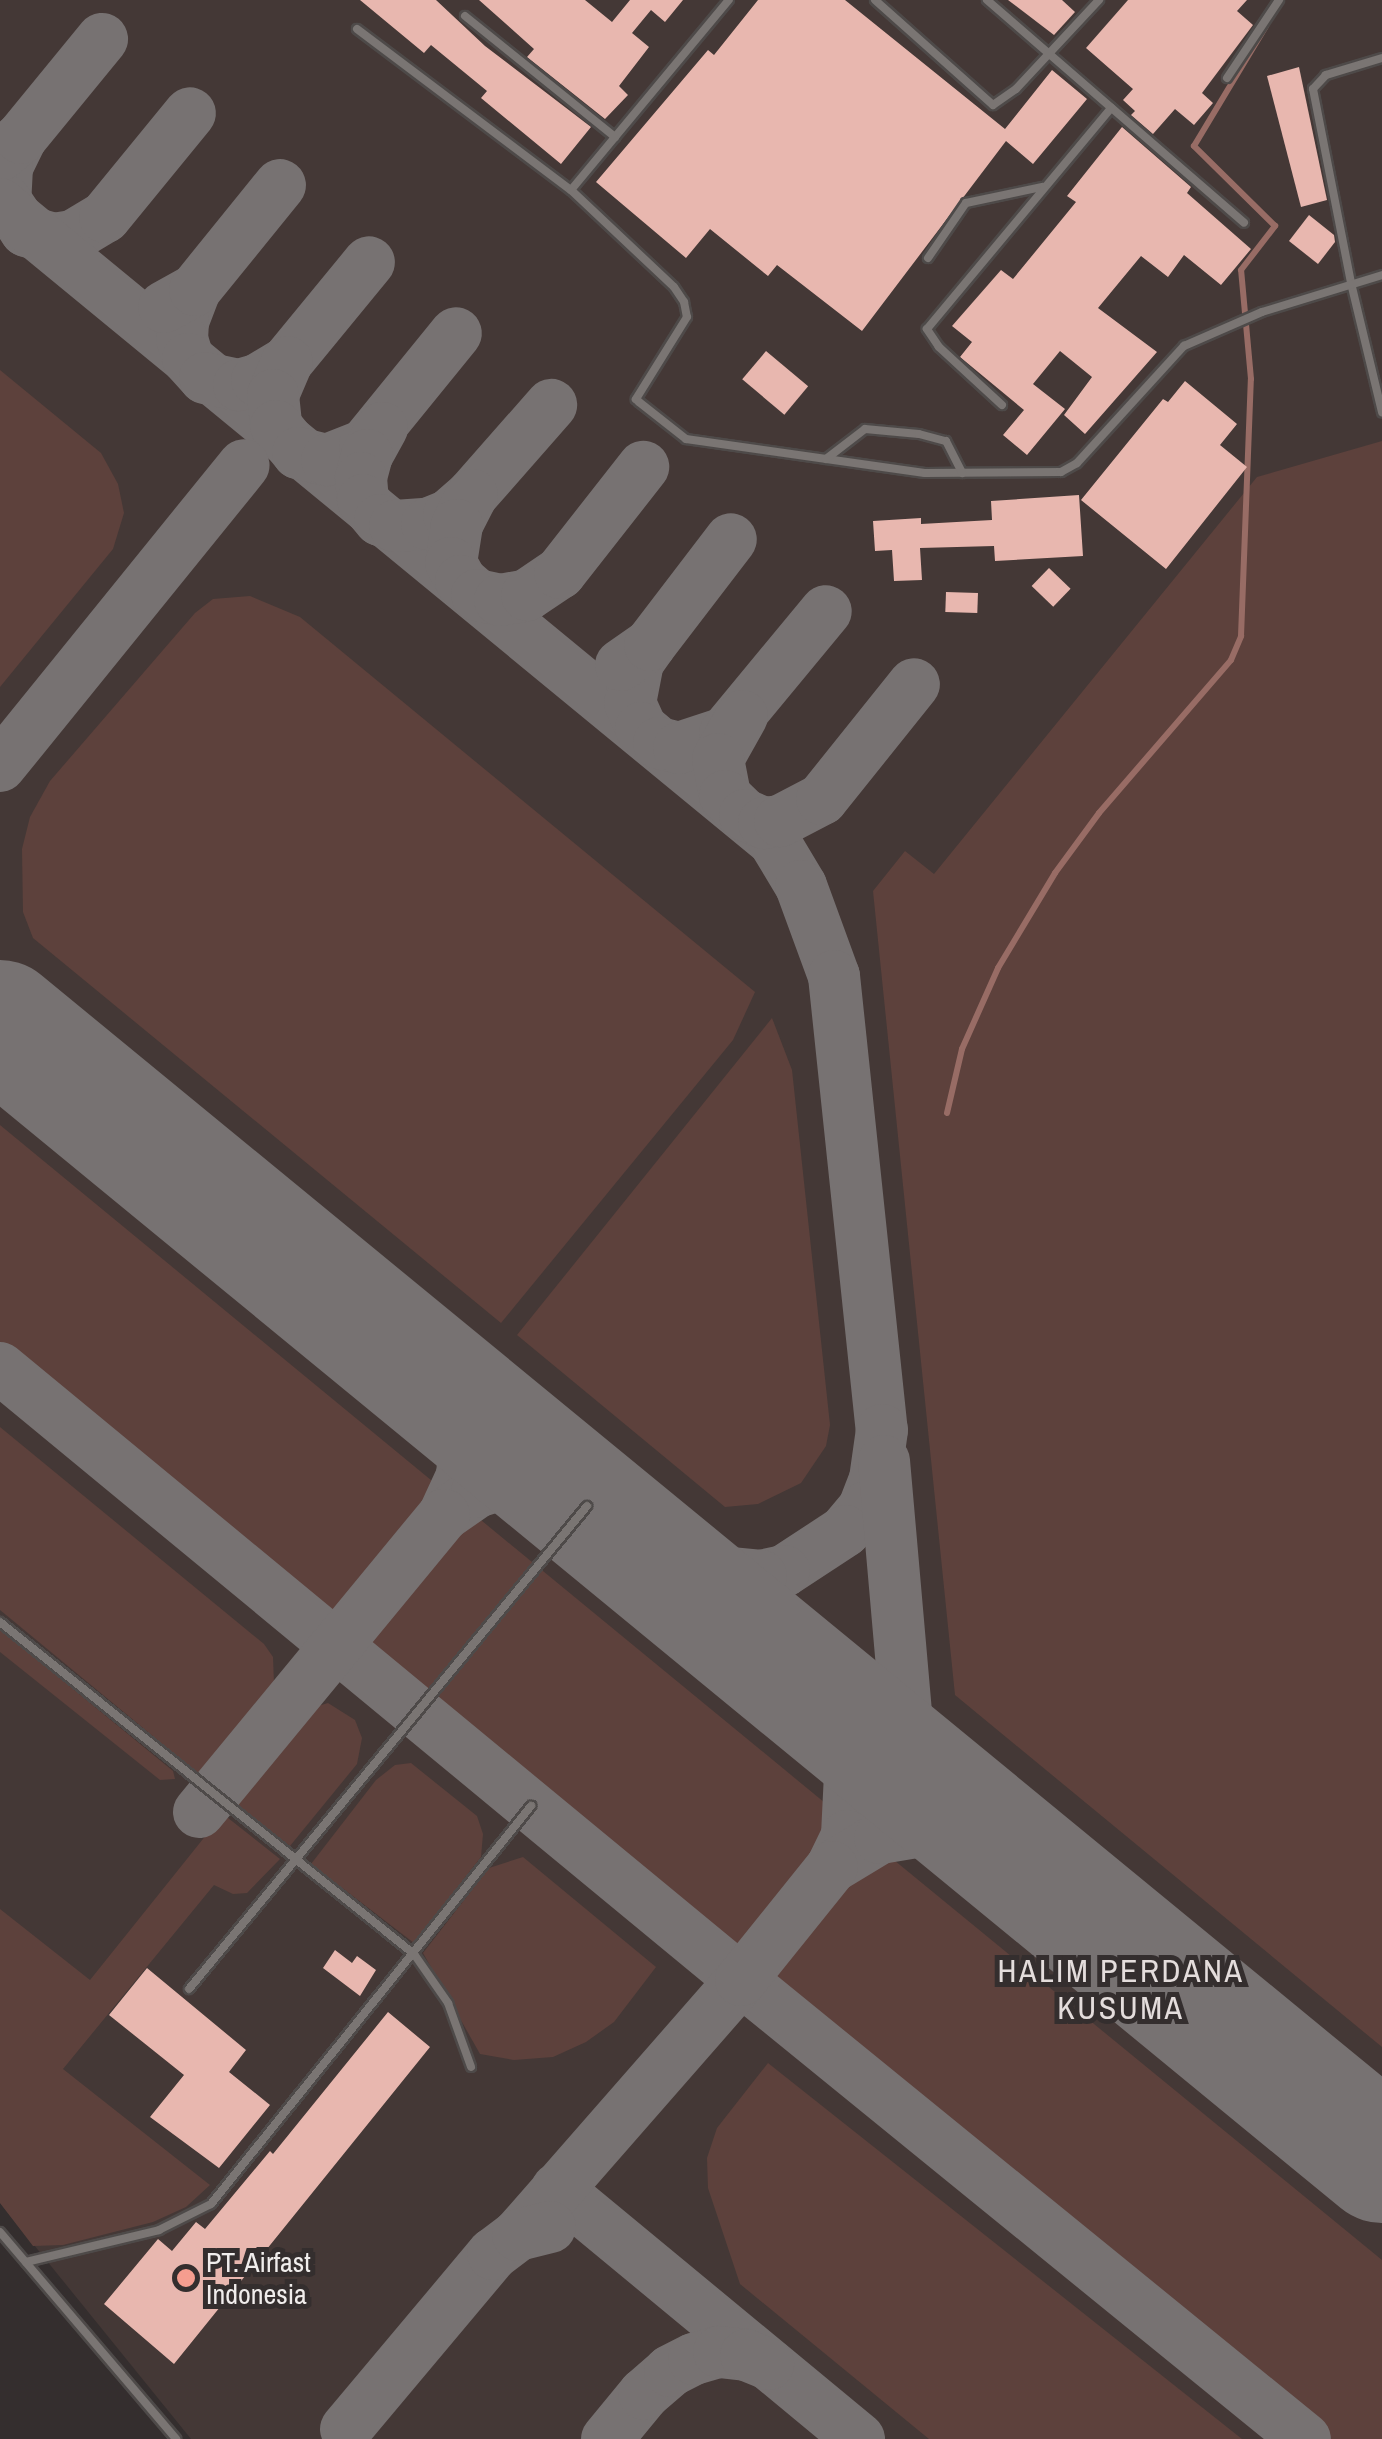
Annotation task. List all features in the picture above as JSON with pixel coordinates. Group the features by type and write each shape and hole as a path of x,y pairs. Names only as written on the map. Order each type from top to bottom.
{"lane":[{"path":"571,190 729,0"},
{"path":"875,0 993,105 1016,89 1098,0"},
{"path":"987,0 1244,223"},
{"path":"1228,78 1279,0"},
{"path":"465,16 615,137"},
{"path":"358,29 571,190 674,287 684,302 687,318 636,399 686,439 925,473 1061,472 1076,463 1184,346 1262,312 1382,275"},
{"path":"1382,58 1326,75 1314,89 1351,283 1382,412"},
{"path":"1002,405 939,347 927,330 1042,187 1112,108"},
{"path":"928,258 966,203 1042,187"},
{"path":"826,459 865,429 918,434 946,441 962,473"},
{"path":"190,1988 587,1506"},
{"path":"0,1622 414,1954 448,2003 472,2066"},
{"path":"26,2262 159,2230 211,2204 531,1806"},
{"path":"0,2232 176,2439"}],"shaded area":[{"path":"0,0 1382,0 1382,2439 191,2439 0,2203"},
{"path":"0,370 101,453 118,484 124,513 113,549 0,687"},
{"path":"1382,441 1382,2047 955,1695 873,891 905,851 934,874 1257,477"},
{"path":"250,596 300,617 755,992 733,1040 501,1323 33,938 23,912 22,849 30,817 50,781 195,613 213,599"},
{"path":"772,1018 792,1070 830,1425 826,1446 801,1483 758,1504 725,1507 517,1335"},
{"path":"0,1125 454,1499 447,1512 459,1502 847,1821 847,1836 834,1866 872,1842 1382,2260 1382,2439 1305,2439 0,1368"},
{"path":"0,1427 264,1644 273,1657 274,1684 200,1775 0,1610"},
{"path":"0,1629 173,1771 175,1779 160,1780 0,1652"},
{"path":"328,1703 355,1720 362,1738 357,1764 290,1846 237,1805 315,1707"},
{"path":"411,1763 477,1816 483,1834 481,1857 414,1943 311,1864 376,1780 395,1765"},
{"path":"223,1814 280,1859 247,1893 233,1894 214,1885 63,2069 210,2185 186,2207 153,2222 63,2245 33,2246 0,2203 0,1909 90,1980"},
{"path":"523,1857 656,1967 614,2022 586,2042 553,2057 514,2060 480,2054 423,1953 489,1868"},
{"path":"768,2063 1242,2439 929,2439 740,2284 708,2188 707,2158 717,2128"}],"building":[{"path":"360,0 436,0 485,46 591,127 561,164 481,98 487,91 431,45 424,53"},
{"path":"479,0 585,0 612,22 630,0 683,0 665,22 651,10 632,33 649,47 619,86 628,95 605,119 527,57 534,49"},
{"path":"758,0 845,0 1005,129 1052,70 1087,99 1033,164 1006,141 862,331 777,265 768,276 710,229 686,258 596,182 708,50 714,55"},
{"path":"1008,0 1062,0 1075,12 1054,35"},
{"path":"1128,0 1247,0 1237,11 1253,25 1202,93 1213,103 1194,125 1175,109 1153,134 1131,115 1135,111 1123,100 1133,89 1086,48"},
{"path":"1299,67 1327,200 1301,207 1267,76"},
{"path":"1122,127 1191,187 1187,193 1251,249 1221,285 1184,255 1168,277 1141,256 1098,308 1157,352 1085,434 1064,415 1092,377 1060,351 1033,384 1065,409 1027,455 1003,435 1024,410 960,357 972,342 952,326 1001,270 1013,279 1076,202 1067,196"},
{"path":"1309,215 1334,235 1335,242 1318,264 1289,241"},
{"path":"766,351 808,386 784,415 742,379"},
{"path":"1185,381 1237,424 1220,445 1247,467 1166,569 1081,500 1163,399 1168,402"},
{"path":"1079,495 1083,556 995,561 994,546 920,548 922,580 894,581 892,550 875,551 873,521 921,518 921,524 992,520 991,501"},
{"path":"1049,568 1071,589 1053,607 1032,586"},
{"path":"946,592 978,593 977,613 945,612"},
{"path":"335,1950 352,1963 357,1956 376,1970 360,1996 323,1968"},
{"path":"147,1968 246,2050 229,2072 270,2105 219,2168 150,2117 184,2075 109,2015"},
{"name":"PT. Airfast Indonesia","path":"388,2012 430,2047 174,2364 104,2304 158,2239 172,2251 196,2222 205,2229 270,2151 273,2154"}],"waterway":[{"path":"947,1113 962,1049 998,968 1055,873 1099,813 1231,660 1241,636 1251,379 1241,270 1275,226 1194,146 1266,26"}],"taxiway":[{"path":"0,155 21,138 102,39"},
{"path":"21,138 7,167 5,200 26,231 54,239 73,236 105,217 190,113"},
{"path":"164,307 195,290 280,185"},
{"path":"0,204 774,841 801,886 834,976 882,1430 875,1479 864,1508 845,1531 784,1571 761,1576 688,1569 623,1536"},
{"path":"195,290 183,321 182,339 188,359 205,378 239,385 257,380 287,362 369,262"},
{"path":"287,362 273,395 276,426 298,453 327,460 365,445 456,333"},
{"path":"382,428 367,455 361,478 363,500 380,520 395,526 427,524 449,515 472,495 551,405"},
{"path":"0,766 244,465"},
{"path":"472,495 457,525 451,563 461,581 477,595 500,600 527,595 560,573 643,467"},
{"path":"621,665 650,645 731,539"},
{"path":"650,645 638,662 630,703 641,728 659,743 679,748 725,733 826,611"},
{"path":"742,716 718,759 725,796 745,815 764,823 780,821 822,799 914,684"},
{"path":"0,1368 1305,2439"},
{"path":"446,1390 462,1431 464,1452 462,1476 444,1515 477,1492 510,1482 542,1484 576,1497"},
{"path":"884,1461 908,1737 944,1799"},
{"path":"199,1812 444,1515"},
{"path":"811,1690 842,1743 850,1774 847,1836 832,1867 880,1838 929,1830 983,1841 1014,1857"},
{"path":"518,2235 741,1980 832,1867"},
{"path":"557,2189 859,2439"},
{"path":"346,2429 493,2254 518,2235 550,2227"},
{"path":"607,2439 644,2394 670,2371 694,2359 719,2352 746,2355 768,2364"}],"runway":[{"path":"0,1024 1382,2159"}],"place":[{"name":"PT. Airfast Indonesia","path":"186,2278"}],"district":[{"name":"HALIM PERDANA KUSUMA","path":"1121,1990"}]}
